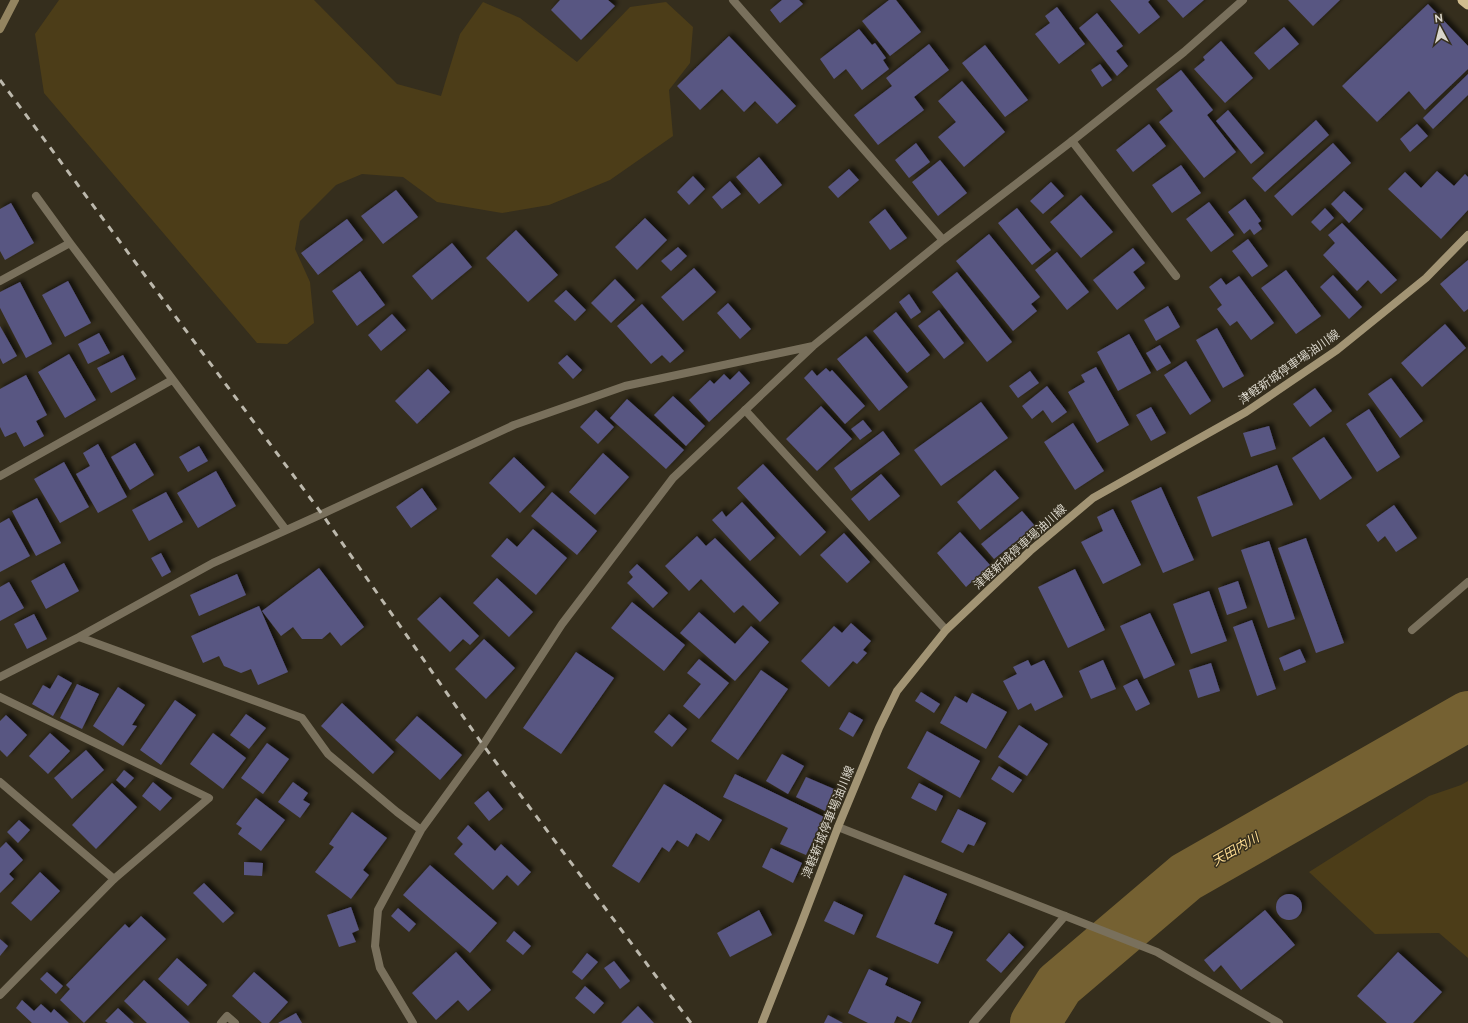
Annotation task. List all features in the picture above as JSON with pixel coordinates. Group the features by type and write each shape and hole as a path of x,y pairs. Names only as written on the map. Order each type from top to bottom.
{"highway":[{"path":"1463,0 1468,4"}],"main road":[{"name":"津軽新城停車場油川線","path":"762,1023 838,827 879,728 897,691 946,630 1030,551 1093,498 1246,412 1337,350 1426,278 1468,235"}],"street":[{"path":"733,0 943,240"},
{"path":"413,1023 380,968 375,946 378,910 421,830 483,745 562,624 672,478 813,346 943,240 1072,141 1184,52 1243,0"},
{"path":"1072,141 1176,276"},
{"path":"36,196 172,380 286,530"},
{"path":"0,282 70,243"},
{"path":"0,677 78,637 213,563 522,422 625,386 813,346"},
{"path":"0,476 172,380"},
{"path":"745,410 946,630"},
{"path":"1412,630 1468,582"},
{"path":"78,637 302,718 328,754 397,812 421,830"},
{"path":"0,697 209,798 114,879 0,996"},
{"path":"0,782 114,879"},
{"path":"838,827 1157,952 1279,1023"},
{"path":"973,1023 1065,916"},
{"path":"221,1023 227,1016 235,1023"}],"shaded area":[{"path":"59,0 314,0 397,84 441,96 460,34 483,2 520,18 577,62 630,7 666,2 693,27 690,63 669,90 673,136 610,180 549,205 502,213 437,202 403,177 362,174 336,185 300,221 295,249 310,282 314,323 287,344 257,343 44,93 35,34"},
{"path":"1468,781 1468,958 1439,933 1375,934 1309,872 1429,796 1461,785"}],"building":[{"path":"560,0 608,0 615,6 581,40 551,10"},
{"path":"782,0 799,0 803,4 780,23 770,10"},
{"path":"889,0 896,0 921,32 890,56 862,21"},
{"path":"1110,0 1150,0 1148,2 1160,17 1139,34"},
{"path":"1167,0 1204,0 1183,18"},
{"path":"1288,0 1340,0 1313,26"},
{"path":"1428,4 1468,46 1468,69 1425,110 1409,91 1377,122 1342,86"},
{"path":"1057,7 1085,44 1059,64 1035,34 1050,23 1045,16"},
{"path":"1097,13 1123,46 1116,51 1128,66 1117,76 1079,28"},
{"path":"1284,27 1299,44 1269,70 1254,53"},
{"path":"859,29 872,45 875,43 886,58 883,60 889,69 862,90 846,69 834,79 820,59"},
{"path":"729,36 796,106 777,124 755,101 744,112 722,89 700,110 677,86"},
{"path":"1221,41 1253,78 1225,103 1194,69 1205,60 1203,57"},
{"path":"929,44 949,70 914,97 924,110 878,145 854,115 892,86 886,78"},
{"path":"985,45 1028,100 1005,117 962,63"},
{"path":"1100,64 1112,80 1102,87 1091,70"},
{"path":"1181,70 1213,110 1207,115 1236,152 1204,178 1159,122 1173,111 1156,89"},
{"path":"1468,74 1468,95 1433,129 1423,118"},
{"path":"962,81 1005,132 964,167 938,137 956,122 938,101"},
{"path":"1228,110 1264,153 1251,164 1216,121"},
{"path":"1316,120 1329,135 1265,192 1252,178"},
{"path":"1149,124 1166,146 1133,172 1116,150"},
{"path":"1417,124 1428,136 1410,152 1400,139"},
{"path":"916,143 930,162 909,178 895,160"},
{"path":"1333,143 1351,163 1292,216 1274,196"},
{"path":"759,157 782,185 759,204 736,177"},
{"path":"940,160 967,193 938,216 912,182"},
{"path":"1181,165 1201,193 1172,213 1152,185"},
{"path":"849,169 859,180 838,198 828,187"},
{"path":"1437,171 1454,186 1465,174 1468,177 1468,210 1441,239 1388,189 1405,172 1421,188"},
{"path":"693,176 705,189 689,205 677,192"},
{"path":"730,181 741,194 722,209 712,197"},
{"path":"1051,182 1064,196 1043,214 1030,201"},
{"path":"396,190 418,217 383,244 361,216"},
{"path":"1344,191 1363,209 1349,223 1331,204"},
{"path":"1081,195 1113,232 1081,258 1050,222"},
{"path":"1245,199 1261,221 1258,223 1262,229 1254,235 1250,229 1244,234 1228,212"},
{"path":"1209,202 1234,235 1211,252 1186,219"},
{"path":"11,203 34,243 5,260 0,251 0,209"},
{"path":"1017,208 1051,250 1032,265 998,223"},
{"path":"1325,208 1334,218 1320,231 1311,222"},
{"path":"885,209 907,238 890,250 869,222"},
{"path":"645,218 667,240 637,270 615,247"},
{"path":"347,219 363,240 318,275 301,253"},
{"path":"1342,223 1397,280 1381,294 1368,280 1357,291 1323,255 1335,243 1328,235"},
{"path":"516,230 558,275 528,302 486,258"},
{"path":"989,234 1040,297 1031,304 1037,311 1013,331 956,261"},
{"path":"1248,239 1268,266 1252,277 1232,251"},
{"path":"452,243 472,267 432,300 412,276"},
{"path":"678,247 687,256 671,271 661,261"},
{"path":"1133,248 1145,263 1133,272 1145,288 1117,310 1093,280"},
{"path":"1057,252 1089,292 1067,310 1035,270"},
{"path":"1468,260 1468,309 1464,312 1440,284"},
{"path":"694,268 716,292 683,321 661,297"},
{"path":"1286,270 1321,316 1296,334 1261,288"},
{"path":"360,271 385,305 357,326 332,291"},
{"path":"957,272 1012,342 987,362 932,292"},
{"path":"1333,275 1362,307 1349,319 1320,287"},
{"path":"1239,276 1274,323 1251,340 1237,321 1230,326 1217,309 1222,305 1209,287 1221,278 1226,285"},
{"path":"615,279 635,300 611,323 591,303"},
{"path":"68,281 91,323 65,337 42,295"},
{"path":"20,282 52,344 26,358 0,308 0,292"},
{"path":"566,290 586,310 575,321 554,301"},
{"path":"909,294 921,312 911,319 899,302"},
{"path":"728,303 751,329 740,339 717,313"},
{"path":"642,304 684,351 670,363 662,355 651,364 617,326"},
{"path":"1168,306 1180,327 1156,341 1144,320"},
{"path":"939,310 964,343 944,359 918,326"},
{"path":"896,312 930,355 907,373 873,331"},
{"path":"392,314 406,330 381,351 368,335"},
{"path":"1445,324 1466,348 1422,387 1401,363"},
{"path":"0,326 17,356 3,364 0,358"},
{"path":"1217,328 1244,376 1223,388 1196,340"},
{"path":"99,333 110,353 88,364 78,344"},
{"path":"1129,334 1151,373 1118,391 1097,352"},
{"path":"866,336 908,387 879,411 837,359"},
{"path":"1160,345 1171,363 1157,371 1146,353"},
{"path":"69,354 96,400 65,418 38,372"},
{"path":"123,355 136,379 111,393 97,368"},
{"path":"567,355 582,370 573,379 558,363"},
{"path":"1186,361 1211,401 1190,415 1164,375"},
{"path":"1096,367 1129,425 1097,443 1068,392 1085,382 1081,375"},
{"path":"826,368 830,372 832,370 865,406 845,424 804,378 812,370 817,376"},
{"path":"428,369 450,392 417,424 395,401"},
{"path":"739,371 750,383 709,422 689,400 710,380 714,384 724,374 730,380"},
{"path":"1030,371 1039,383 1018,398 1009,386"},
{"path":"26,375 47,415 36,421 44,436 24,447 16,432 5,437 0,427 0,389"},
{"path":"1391,378 1423,421 1400,438 1368,394"},
{"path":"1047,386 1067,412 1052,423 1043,410 1032,419 1022,406"},
{"path":"1315,388 1332,411 1310,427 1293,404"},
{"path":"673,396 705,426 686,446 654,415"},
{"path":"627,399 684,450 666,469 610,418"},
{"path":"981,402 1008,438 941,486 914,450"},
{"path":"821,406 852,439 817,471 786,439"},
{"path":"1151,407 1166,433 1151,441 1136,415"},
{"path":"1369,409 1400,457 1377,472 1346,424"},
{"path":"596,410 614,427 598,444 580,427"},
{"path":"863,420 872,431 860,440 851,429"},
{"path":"1073,423 1104,471 1075,490 1044,442"},
{"path":"1269,426 1276,449 1251,457 1243,433"},
{"path":"883,431 900,454 851,491 834,468"},
{"path":"1324,437 1352,478 1320,500 1292,458"},
{"path":"135,443 154,475 130,490 111,457"},
{"path":"98,444 127,497 98,513 76,474 90,466 83,453"},
{"path":"199,446 208,461 188,472 179,457"},
{"path":"603,453 629,477 595,515 569,492"},
{"path":"514,457 545,487 520,513 489,483"},
{"path":"64,462 89,507 60,523 34,479"},
{"path":"763,464 826,532 800,556 737,488"},
{"path":"1277,465 1293,505 1212,537 1197,497"},
{"path":"995,470 1019,498 980,530 957,502"},
{"path":"216,471 236,506 198,528 177,493"},
{"path":"881,474 900,496 869,521 851,499"},
{"path":"1161,487 1194,560 1163,573 1131,501"},
{"path":"422,488 437,509 411,528 396,507"},
{"path":"166,492 183,522 149,541 132,510"},
{"path":"552,492 597,531 577,555 531,516"},
{"path":"37,498 61,543 36,556 12,511"},
{"path":"742,502 775,538 750,561 712,520 722,511 726,517"},
{"path":"1394,505 1417,538 1396,552 1385,536 1378,542 1366,525"},
{"path":"1113,509 1141,565 1103,584 1081,542 1103,531 1097,517"},
{"path":"1022,511 1035,526 994,559 981,544"},
{"path":"9,518 30,556 0,572 0,523"},
{"path":"533,529 567,558 536,595 491,556 507,538 517,547"},
{"path":"960,532 990,565 966,587 937,553"},
{"path":"844,533 870,562 847,583 820,555"},
{"path":"697,536 706,546 715,538 779,603 760,622 743,605 734,613 701,579 689,591 665,566"},
{"path":"1306,538 1344,643 1316,653 1278,548"},
{"path":"1269,541 1295,619 1268,628 1241,550"},
{"path":"161,553 171,572 162,577 151,558"},
{"path":"64,563 79,591 46,609 31,581"},
{"path":"637,564 668,593 653,608 627,583 633,577 629,572"},
{"path":"319,568 364,627 341,646 330,632 322,639 302,639 293,627 281,636 262,611"},
{"path":"1075,569 1105,630 1068,648 1038,587"},
{"path":"237,574 246,595 199,616 190,595"},
{"path":"497,578 533,612 509,637 473,603"},
{"path":"1238,581 1247,608 1227,615 1218,588"},
{"path":"9,582 24,608 0,621 0,587"},
{"path":"1209,591 1227,641 1191,654 1173,604"},
{"path":"440,597 479,636 470,645 463,639 450,652 417,619"},
{"path":"632,602 685,645 664,671 611,628"},
{"path":"259,606 288,672 258,685 251,669 241,673 224,666 219,656 203,663 191,636"},
{"path":"699,612 735,644 751,626 769,642 735,681 680,633"},
{"path":"1150,613 1175,665 1144,679 1120,626"},
{"path":"34,614 47,639 27,649 14,624"},
{"path":"1252,620 1276,689 1257,696 1233,627"},
{"path":"851,623 871,641 863,650 867,653 857,664 853,661 829,687 801,661 834,626 842,633"},
{"path":"484,639 515,668 486,699 455,669"},
{"path":"1300,649 1306,662 1284,671 1279,658"},
{"path":"576,652 614,678 561,754 523,728"},
{"path":"699,659 729,683 699,719 683,706 701,684 687,673"},
{"path":"1028,660 1031,666 1044,660 1063,697 1035,711 1031,703 1018,710 1003,681 1017,674 1013,667"},
{"path":"1103,660 1116,689 1091,699 1079,671"},
{"path":"1211,663 1220,691 1198,698 1189,670"},
{"path":"761,670 788,689 738,760 711,741"},
{"path":"58,675 72,683 53,716 32,704 43,685 50,689"},
{"path":"1137,679 1150,704 1136,711 1123,686"},
{"path":"77,684 99,694 82,729 60,718"},
{"path":"118,687 145,705 132,725 137,726 123,746 93,726"},
{"path":"921,692 940,704 934,713 915,701"},
{"path":"972,693 1007,712 986,749 940,723 955,696 967,703"},
{"path":"175,700 196,715 161,765 140,750"},
{"path":"342,703 394,752 373,774 321,726"},
{"path":"849,712 863,720 853,737 839,729"},
{"path":"246,714 266,728 249,749 230,735"},
{"path":"669,714 687,729 672,747 654,732"},
{"path":"6,715 27,735 7,757 0,750 0,721"},
{"path":"417,716 462,755 440,780 395,740"},
{"path":"1019,725 1048,744 1027,776 998,757"},
{"path":"927,731 980,761 960,798 907,768"},
{"path":"50,733 70,751 48,774 29,756"},
{"path":"213,733 246,758 223,789 190,764"},
{"path":"267,743 289,759 263,794 241,778"},
{"path":"86,750 104,770 72,799 54,778"},
{"path":"782,754 804,766 788,794 766,781"},
{"path":"999,766 1022,780 1013,793 991,779"},
{"path":"124,770 134,778 125,788 116,780"},
{"path":"735,774 824,817 806,855 780,844 788,828 723,797"},
{"path":"806,777 834,789 825,811 796,797"},
{"path":"153,782 172,798 160,811 142,796"},
{"path":"293,782 308,793 303,800 310,804 300,818 278,802"},
{"path":"112,783 137,807 96,849 72,825"},
{"path":"919,783 943,796 936,811 911,798"},
{"path":"664,784 722,820 709,841 696,833 688,847 677,840 669,852 662,847 639,883 612,866"},
{"path":"488,791 503,809 489,821 474,803"},
{"path":"256,798 285,820 261,851 238,834 242,828 236,824"},
{"path":"958,809 986,823 974,846 968,844 963,853 941,842"},
{"path":"352,812 387,838 363,870 369,875 351,899 315,872 334,847 329,844"},
{"path":"19,820 30,830 18,843 7,832"},
{"path":"468,825 495,851 501,844 531,872 518,886 507,875 493,890 454,854 463,844 457,838"},
{"path":"6,842 23,860 9,874 14,879 0,893 0,848"},
{"path":"771,848 802,863 793,883 762,867"},
{"path":"244,862 263,863 262,876 244,875"},
{"path":"430,865 497,923 470,953 403,895"},
{"path":"40,872 60,891 31,921 11,903"},
{"path":"904,875 947,894 934,924 953,932 938,964 876,937"},
{"path":"204,883 234,913 223,923 193,893"},
{"path":"1289,894 1298,898 1302,907 1298,916 1289,920 1280,916 1276,907 1280,898"},
{"path":"834,901 863,915 854,935 824,921"},
{"path":"351,907 359,930 352,933 356,942 339,947 327,915"},
{"path":"398,908 416,924 409,932 391,916"},
{"path":"759,910 772,935 730,957 717,933"},
{"path":"1265,910 1295,945 1241,990 1221,965 1214,972 1204,960"},
{"path":"141,916 166,939 84,1023 60,1000 70,989 66,985 125,924 129,928"},
{"path":"514,931 531,946 523,955 506,941"},
{"path":"1009,933 1024,947 1001,973 986,960"},
{"path":"0,939 8,946 0,956"},
{"path":"456,952 491,990 468,1011 458,1000 436,1020 412,993"},
{"path":"1398,952 1442,992 1413,1023 1387,1023 1357,996"},
{"path":"587,953 598,962 582,980 572,972"},
{"path":"177,958 207,985 188,1006 158,979"},
{"path":"614,961 630,981 620,989 604,968"},
{"path":"869,969 888,978 885,985 921,1002 911,1023 897,1016 894,1023 868,1023 848,1013"},
{"path":"47,972 63,986 56,994 40,979"},
{"path":"254,972 288,1002 269,1023 262,1023 232,996"},
{"path":"144,980 190,1023 147,1023 124,1001"},
{"path":"585,986 604,1003 594,1014 575,998"},
{"path":"22,1000 34,1011 41,1004 51,1013 54,1009 69,1023 32,1023 16,1008"},
{"path":"638,1006 654,1023 621,1023"},
{"path":"118,1008 134,1023 108,1023 105,1021"},
{"path":"296,1013 302,1023 278,1023"},
{"path":"828,1015 843,1023 824,1023"}],"waterway":[{"path":"0,29 15,0"},
{"name":"天田内川","path":"1035,1023 1059,985 1186,877 1468,716"}],"railway":[{"path":"0,80 322,514 483,745 691,1023"}]}
